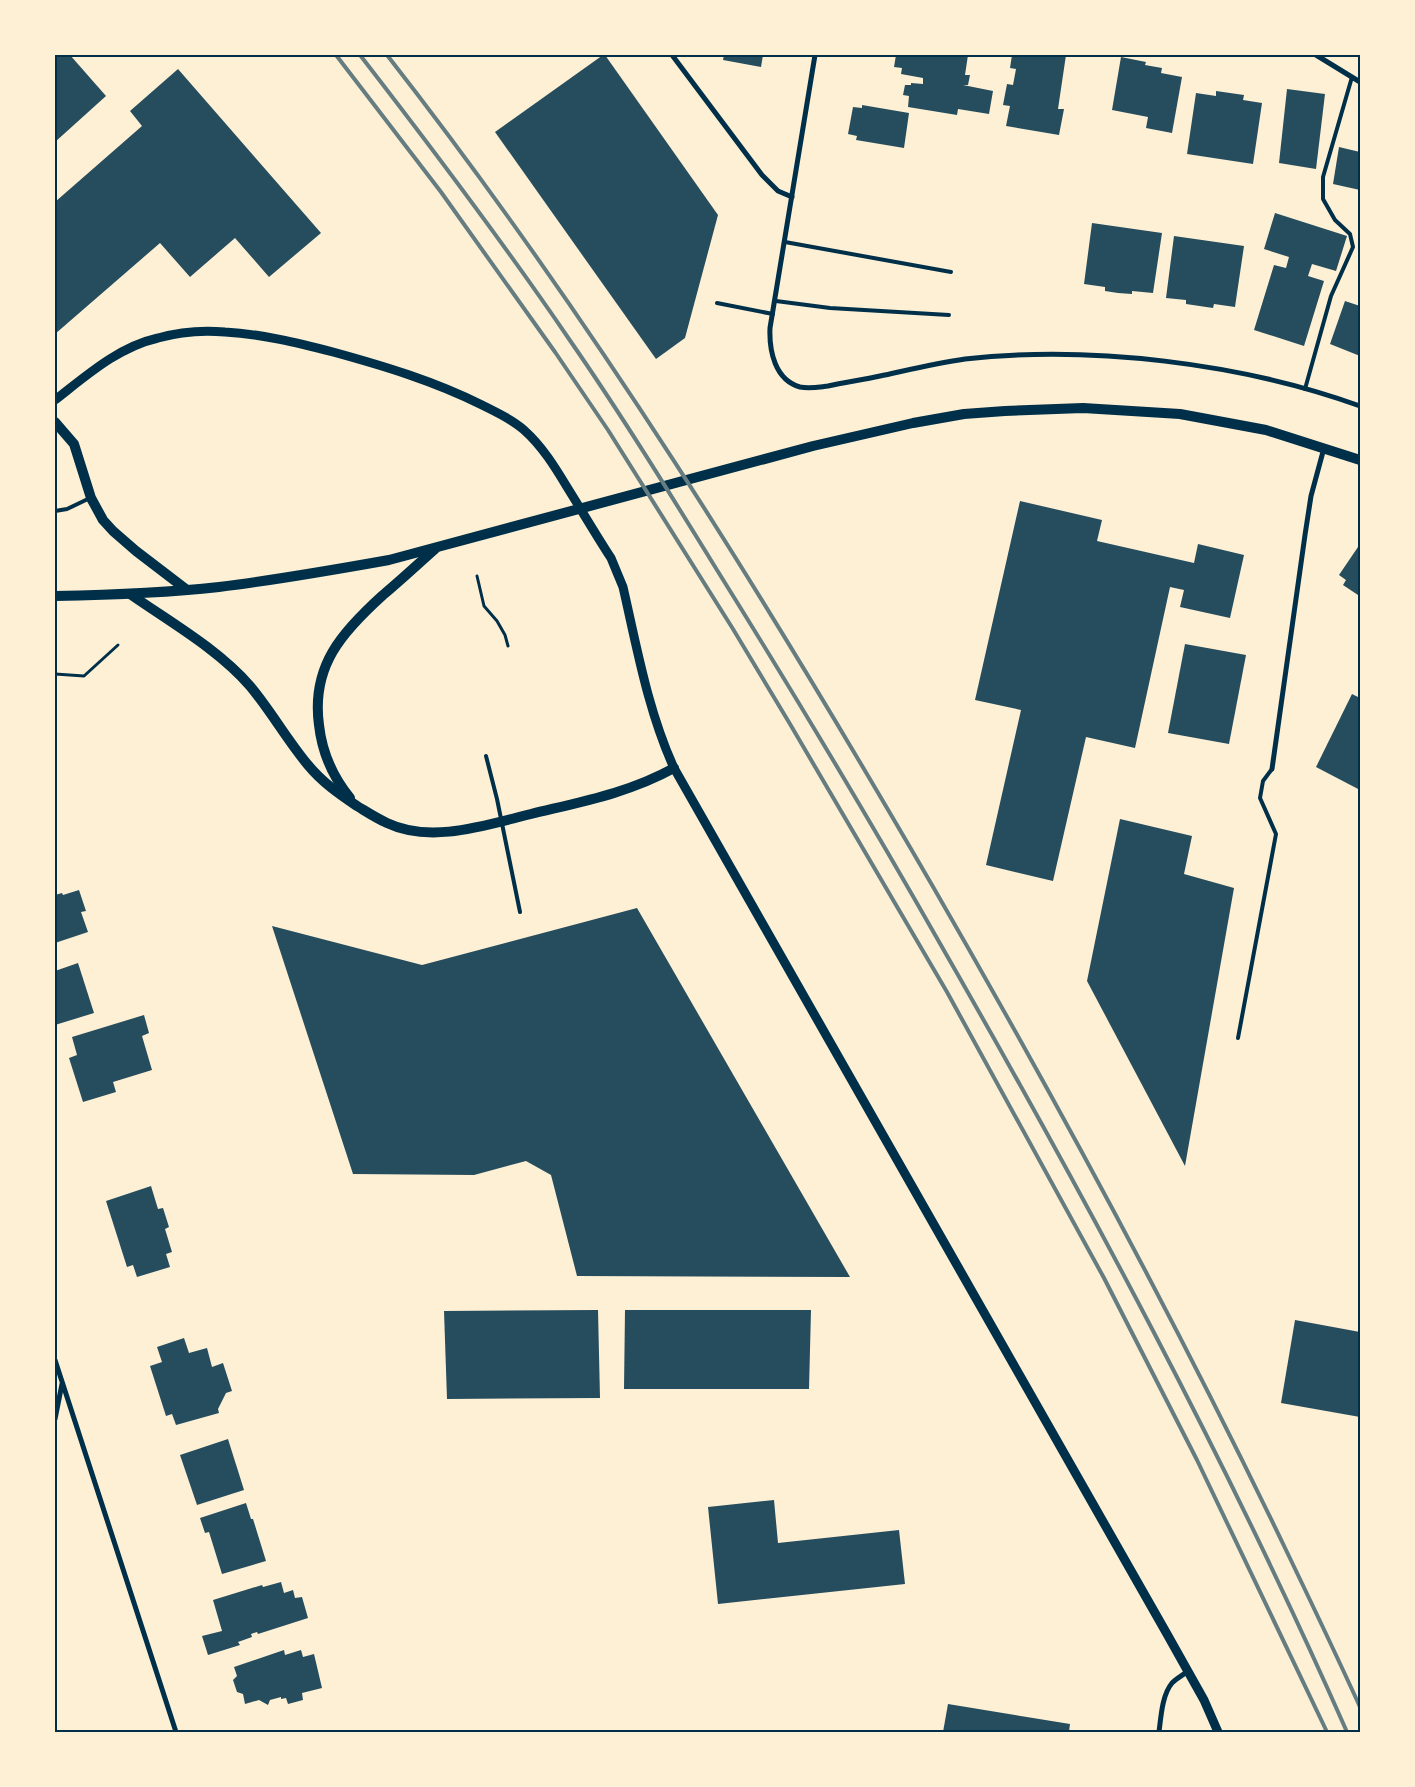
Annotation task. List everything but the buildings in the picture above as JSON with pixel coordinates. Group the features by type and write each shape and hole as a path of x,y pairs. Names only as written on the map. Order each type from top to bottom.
{"main road":[{"path":"55,596 187,590 318,574 389,560 805,448 887,428 964,414 1005,410 1083,408 1180,414 1266,430 1360,460"},
{"path":"55,422 74,444 91,498 103,520 136,552 187,590"},
{"path":"356,805 342,788 324,752 317,715 317,694 322,675 337,642 354,622 436,548"},
{"path":"130,594 230,666 250,686 309,766 334,790 387,823 403,829 424,832 464,829 501,821 629,790 674,768"}],"street":[{"path":"672,55 762,175 778,191 792,197"},
{"path":"815,55 773,314 770,343 778,370 790,383 810,388 964,360 1045,354 1081,355 1132,358 1257,377 1360,406"},
{"path":"1316,55 1360,82"},
{"path":"55,400 120,353 155,338 186,332 224,331 288,341 394,369 445,387 510,420 523,429 544,452 618,571 652,711 674,768 1188,1671 1204,1700 1218,1732"},
{"path":"1272,769 1311,496 1324,448"},
{"path":"55,1360 176,1732"},
{"path":"55,1420 62,1381"},
{"path":"1159,1732 1168,1689 1173,1682 1188,1671"}],"lane":[{"path":"1305,389 1331,296 1353,247 1350,234 1335,220 1323,199 1323,177 1352,77"},
{"path":"785,242 951,272"},
{"path":"776,301 830,308 949,315"},
{"path":"717,303 773,314"},
{"path":"55,511 67,509 91,498"},
{"path":"486,756 520,912"},
{"path":"1238,1038 1276,834 1260,798 1263,781 1272,769"}],"path":[{"path":"477,576 484,606 497,621 505,635 508,646"},
{"path":"55,674 84,676 118,645"}],"railway":[{"path":"336,55 441,192 608,430 733,629 790,724 947,992 1104,1278 1197,1460 1327,1732"},
{"path":"360,55 493,231 588,367 681,512 857,800 993,1037 1101,1232 1204,1430 1301,1630 1347,1732"},
{"path":"387,55 535,255 605,357 674,461 806,671 932,885 1071,1131 1245,1465 1360,1707"}]}
